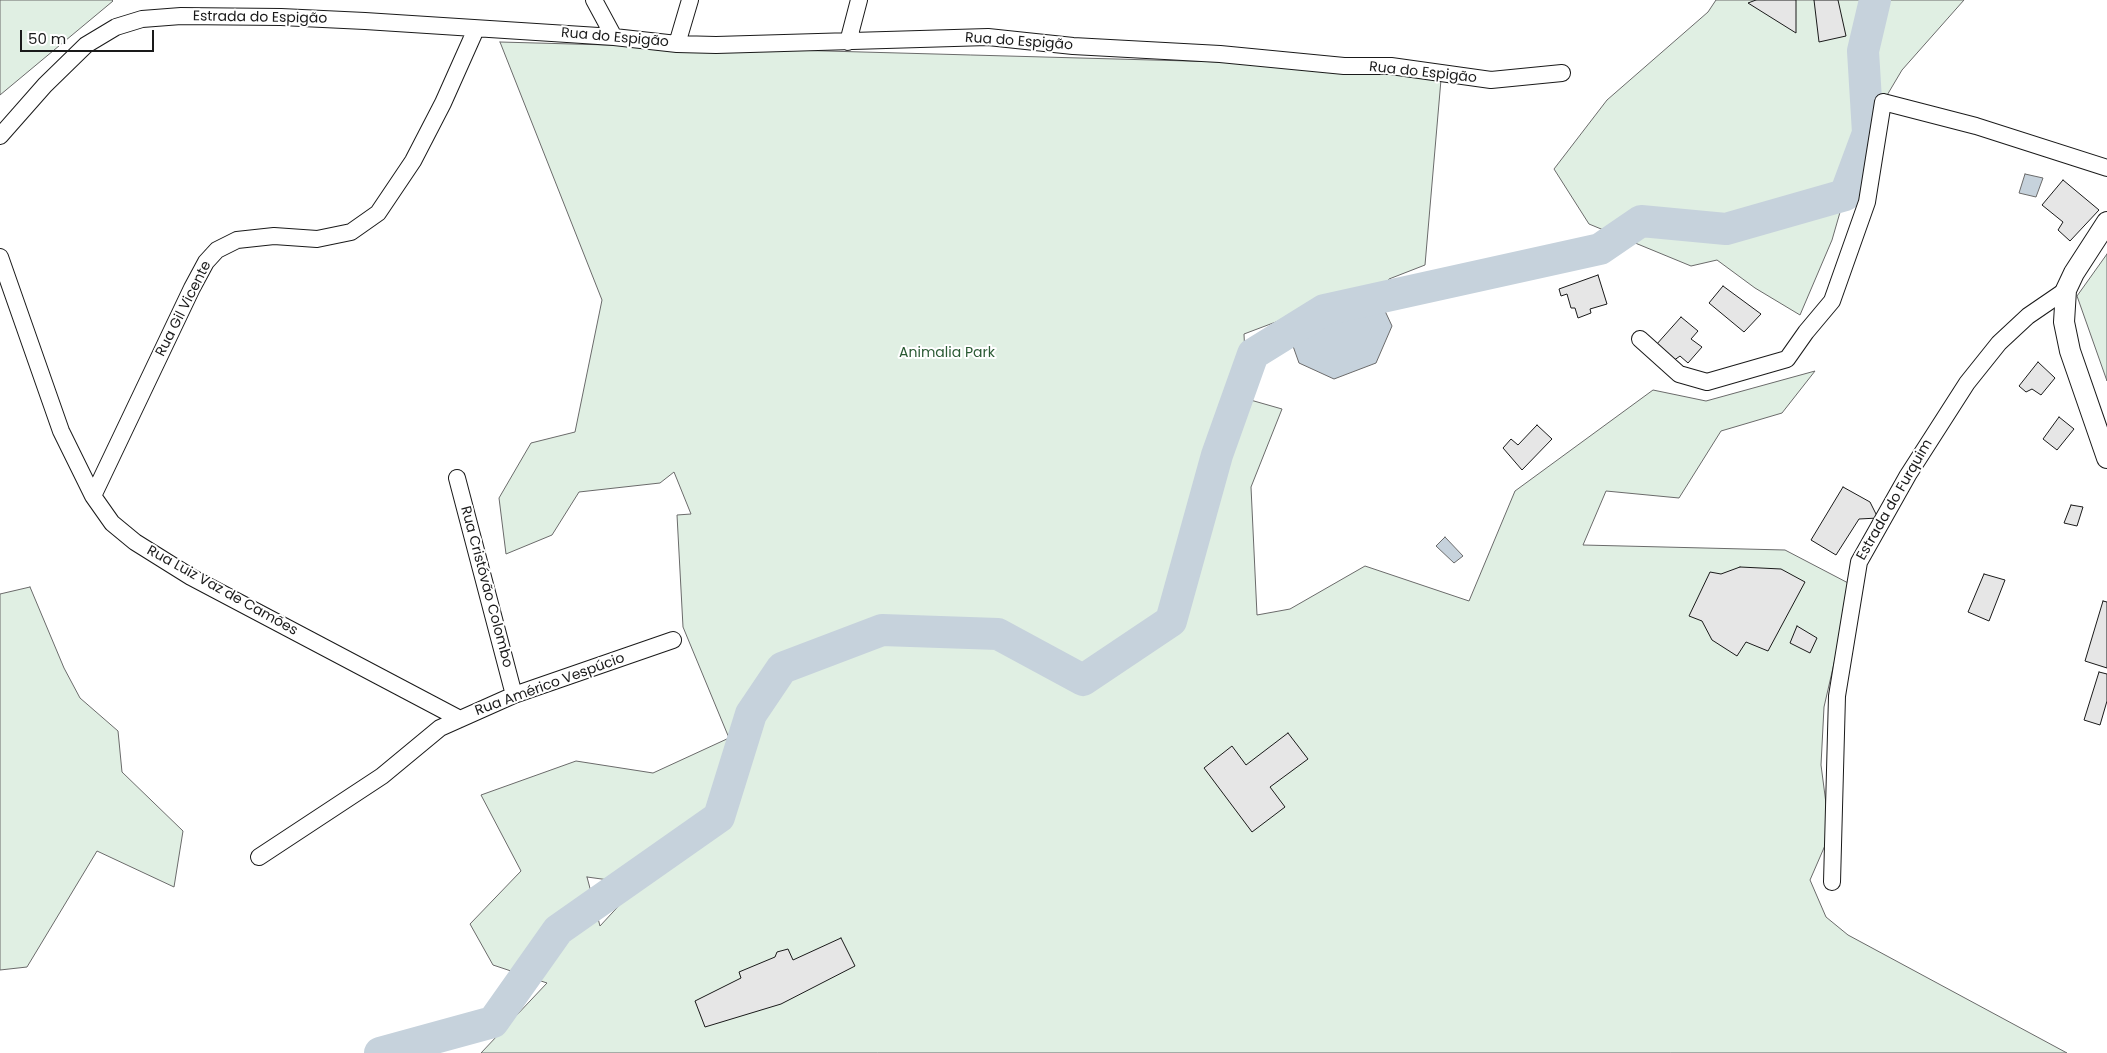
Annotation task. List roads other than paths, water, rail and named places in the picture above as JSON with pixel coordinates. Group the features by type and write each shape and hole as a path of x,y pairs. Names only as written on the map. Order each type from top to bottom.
{"street":[{"path":"594,0 614,37"},
{"path":"677,44 690,0"},
{"path":"848,42 859,0"},
{"name":"Estrada do Espigão","path":"0,136 46,84 86,45 116,27 142,19 181,16 281,17 476,29"},
{"name":"Rua do Espigão","path":"476,29 614,37 677,44 848,42 988,37 1073,46 1220,54 1344,66 1390,66 1491,80 1562,72"},
{"name":"Rua Gil Vicente","path":"93,496 206,262 217,250 237,240 274,236 316,239 351,232 378,213 412,161 443,103 476,29"},
{"path":"1640,339 1679,374 1707,382 1787,359 1806,332 1832,301 1867,202 1884,102 1976,126 2107,168"},
{"name":"Estrada do Furquim","path":"2107,222 2079,265 2066,290 2064,322 2070,351 2107,458"},
{"name":"Rua Luiz Vaz de Camões","path":"0,257 61,431 93,496 112,523 135,542 191,577 460,719"},
{"name":"Estrada do Furquim","path":"1832,882 1837,696 1859,562 1912,467 1967,383 2004,338 2028,316 2066,290"},
{"name":"Rua Cristóvão Colombo","path":"457,478 514,695"},
{"name":"Rua Américo Vespúcio","path":"259,857 382,776 430,735 460,719 514,695 673,640"}],"waterway":[{"path":"380,1053 493,1022 558,930 719,817 751,714 782,668 882,630 998,634 1083,680 1171,621 1217,455 1253,354 1324,310 1600,249 1641,221 1726,229 1845,195 1868,133 1863,51 1875,0"}],"park label":[{"name":"Animalia Park","path":"947,353"}]}
